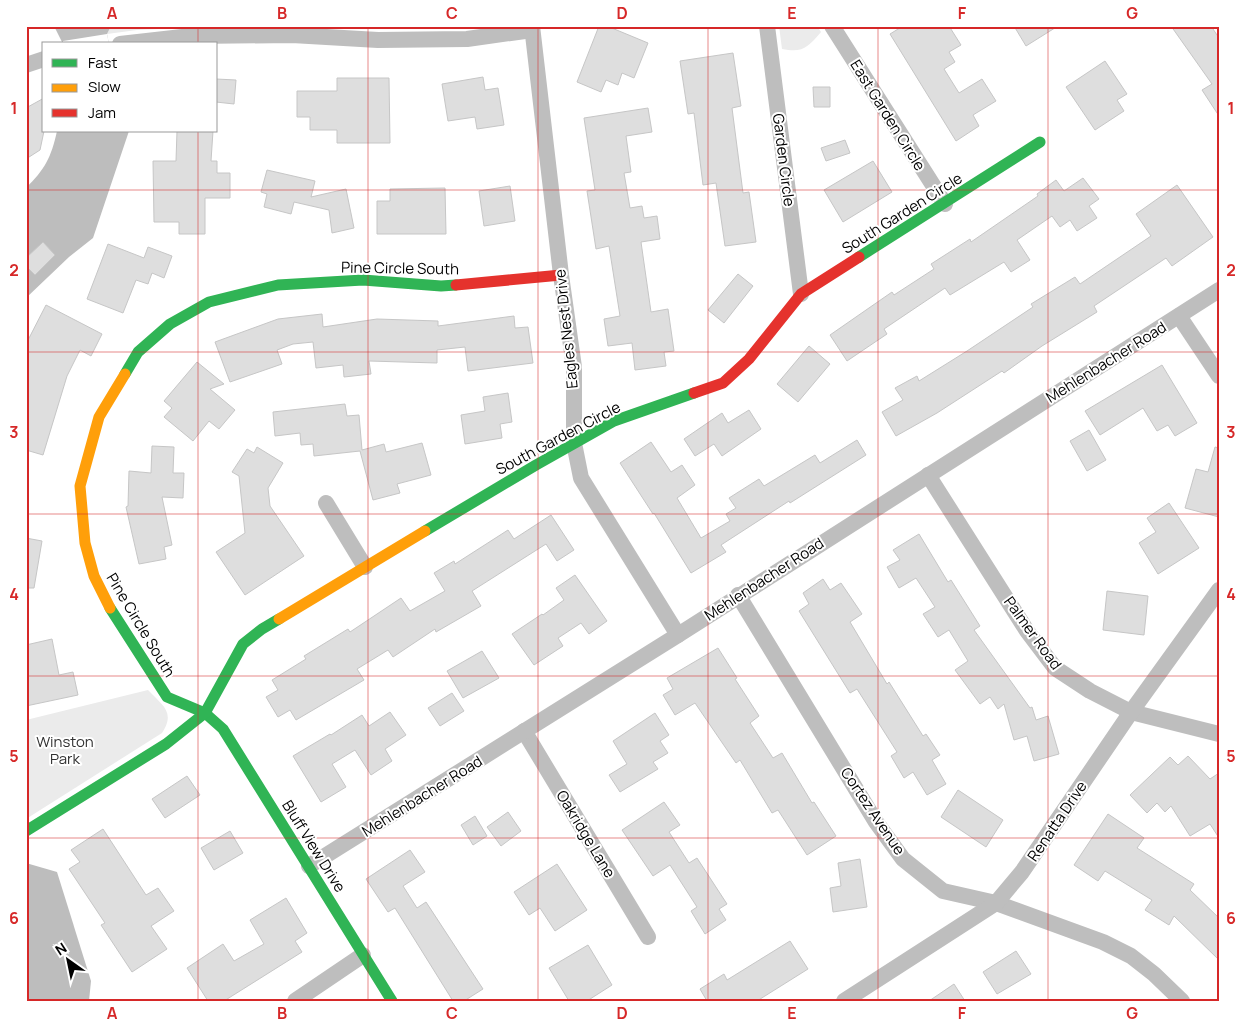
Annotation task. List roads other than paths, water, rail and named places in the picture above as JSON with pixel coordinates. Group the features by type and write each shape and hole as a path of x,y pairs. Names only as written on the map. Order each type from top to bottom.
{"street":[{"name":"Garden Circle","path":"767,26 801,294"},
{"name":"East Garden Circle","path":"832,26 945,204"},
{"path":"138,42 191,36 292,35 378,40 467,39 532,28"},
{"name":"Eagles Nest Drive","path":"532,28 561,276 574,367 574,443 581,478 678,635"},
{"path":"26,65 42,60"},
{"name":"South Garden Circle","path":"205,713 243,644 262,629 614,421 723,383 749,359 801,294 1040,142"},
{"name":"Pine Circle South","path":"205,713 167,697 110,609 94,576 85,543 80,486 84,469 99,417 138,352 170,324 209,302 278,285 363,280 441,286 561,276"},
{"name":"Mehlenbacher Road","path":"309,866 678,635 1219,290"},
{"path":"1179,316 1219,376"},
{"name":"Palmer Road","path":"928,475 1027,631 1054,668 1090,691 1131,712 1219,734"},
{"path":"326,503 365,567"},
{"name":"Renatta Drive","path":"844,1001 996,903 1022,872 1131,712 1219,590"},
{"name":"Cortez Avenue","path":"738,595 876,822 904,858 943,891 996,903 1104,942 1131,956 1154,974 1182,1001"},
{"path":"26,831 166,744 205,713"},
{"name":"Bluff View Drive","path":"205,713 223,729 392,1001"},
{"name":"Oakridge Lane","path":"524,732 648,936"},
{"path":"295,1001 363,955"}],"park label":[{"name":"Winston Park","path":"65,750"}]}
